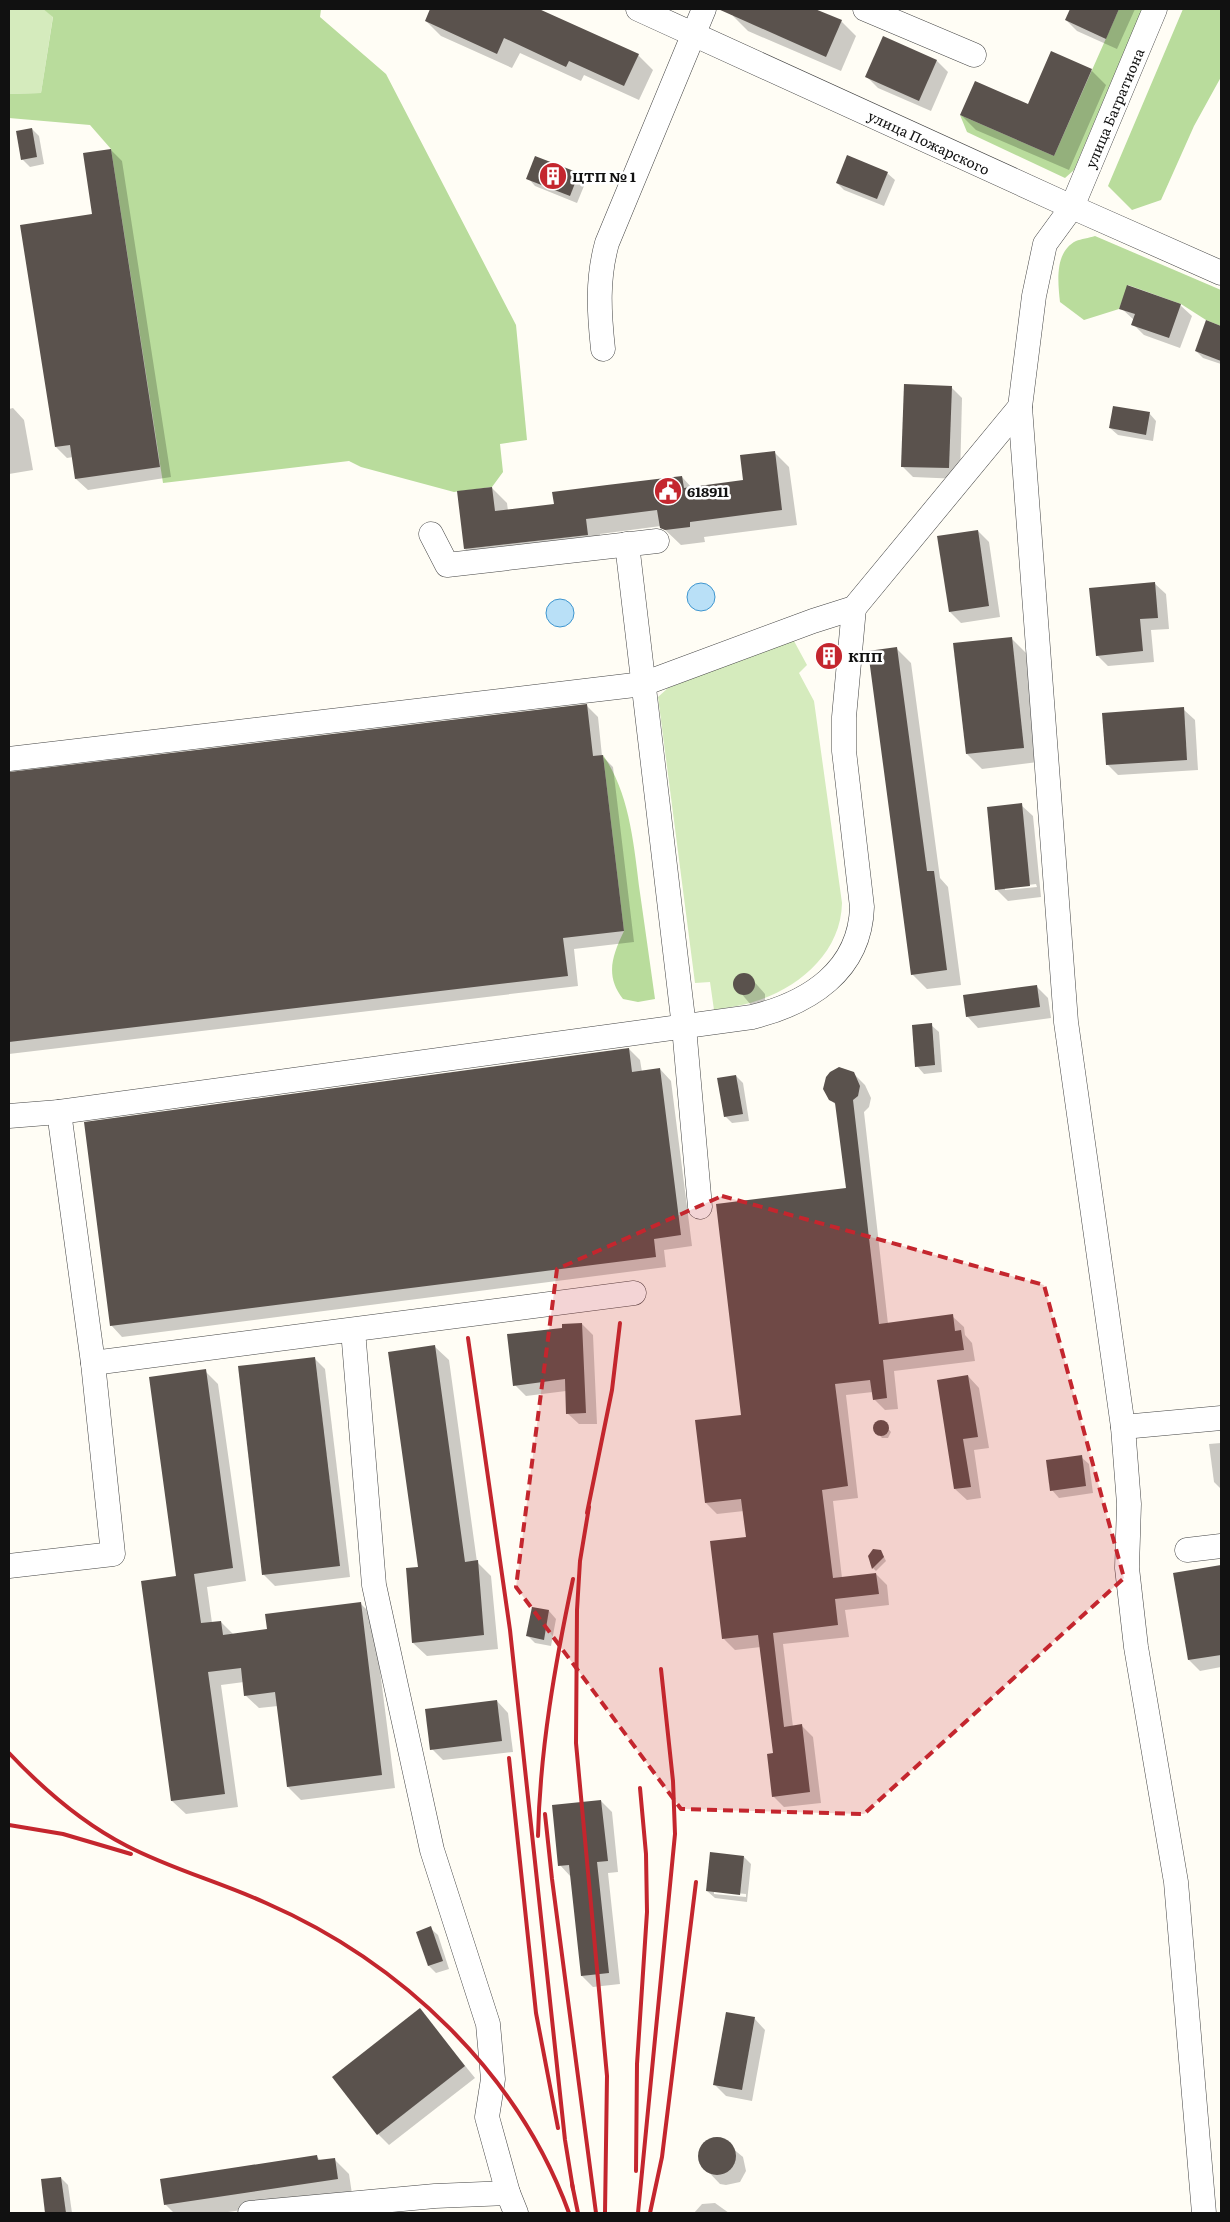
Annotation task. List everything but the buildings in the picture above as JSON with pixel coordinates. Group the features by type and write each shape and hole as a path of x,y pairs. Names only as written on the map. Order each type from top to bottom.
{"street":[{"name":"улица Пожарского","path":"638,9 1072,208 1221,273"},
{"path":"603,349 599,285 601,264 607,243 695,35 704,9"},
{"path":"865,9 974,55"},
{"name":"улица Багратиона","path":"1156,9 1072,208 1045,244 1034,296 1020,407 1066,1022 1123,1427 1129,1504 1127,1568 1131,1608 1176,1882 1204,2213"},
{"path":"9,759 643,684 813,621 854,608 1020,407"},
{"path":"431,534 447,565 657,541"},
{"path":"627,544 684,1027 700,1207"},
{"path":"9,1116 59,1112 684,1027 752,1017 791,1005 823,984 845,963 856,942 861,923 862,907 844,751 844,717 854,608"},
{"path":"9,1566 113,1554 93,1363 59,1112"},
{"path":"93,1363 634,1294"},
{"path":"250,2213 435,2196 512,2203 487,2117 493,2079 488,2024 432,1850 374,1586 353,1330"},
{"path":"1123,1427 1221,1418"},
{"path":"1187,1550 1221,1546"}],"highlighted area":[{"path":"722,1196 1044,1285 1124,1578 864,1814 681,1809 516,1587 557,1269"}],"green space":[{"path":"9,9 43,9 53,16 41,93 9,94"},
{"path":"43,9 321,9 320,17 386,74 516,325 527,440 500,444 503,472 492,487 454,492 361,467 349,461 163,483 111,149 90,125 9,118 9,94 41,93 53,17"},
{"path":"1119,9 1142,9 1074,170 1065,178 967,132 960,115 1054,156"},
{"path":"1183,9 1221,9 1221,77 1194,126 1161,200 1132,210 1108,186"},
{"path":"1095,236 1221,290 1221,326 1206,320 1181,304 1128,285 1119,309 1084,320 1060,302 1059,268 1064,252 1069,246 1076,241"},
{"path":"789,640 794,641 807,665 799,673 814,701 842,903 840,921 826,952 802,977 788,987 756,1001 714,1010 710,982 695,983 658,697 668,688"},
{"path":"603,755 619,786 629,821 655,999 638,1002 623,999 617,990 612,974 616,949 624,931"}],"water":[{"path":"701,583 711,587 715,597 711,607 701,611 691,607 687,597 691,587"},
{"path":"560,599 570,603 574,613 570,623 560,627 550,623 546,613 550,603"}],"railway":[{"path":"587,1513 612,1390 620,1323"},
{"path":"468,1338 510,1630 565,2140 573,2189"},
{"path":"589,1507 580,1561 577,1610 576,1743 607,2076 605,2213"},
{"path":"538,1836 545,1739 560,1643 573,1579"},
{"path":"638,2213 675,1834 673,1781 661,1669"},
{"path":"9,1753 64,1804 110,1837 178,1869 249,1895 316,1928 363,1957 408,1990 449,2028 486,2069 519,2114 547,2162 569,2213"},
{"path":"509,1758 536,2013 558,2128"},
{"path":"636,2171 637,2064 647,1912 646,1854 640,1788"},
{"path":"545,1814 596,2213"},
{"path":"9,1825 63,1834 131,1854"},
{"path":"650,2213 662,2157 696,1882"},
{"path":"572,2184 578,2213"}],"place":[{"name":"ЦТП № 1","path":"553,176"},
{"name":"618911","path":"668,491"},
{"name":"КПП","path":"829,656"}]}
